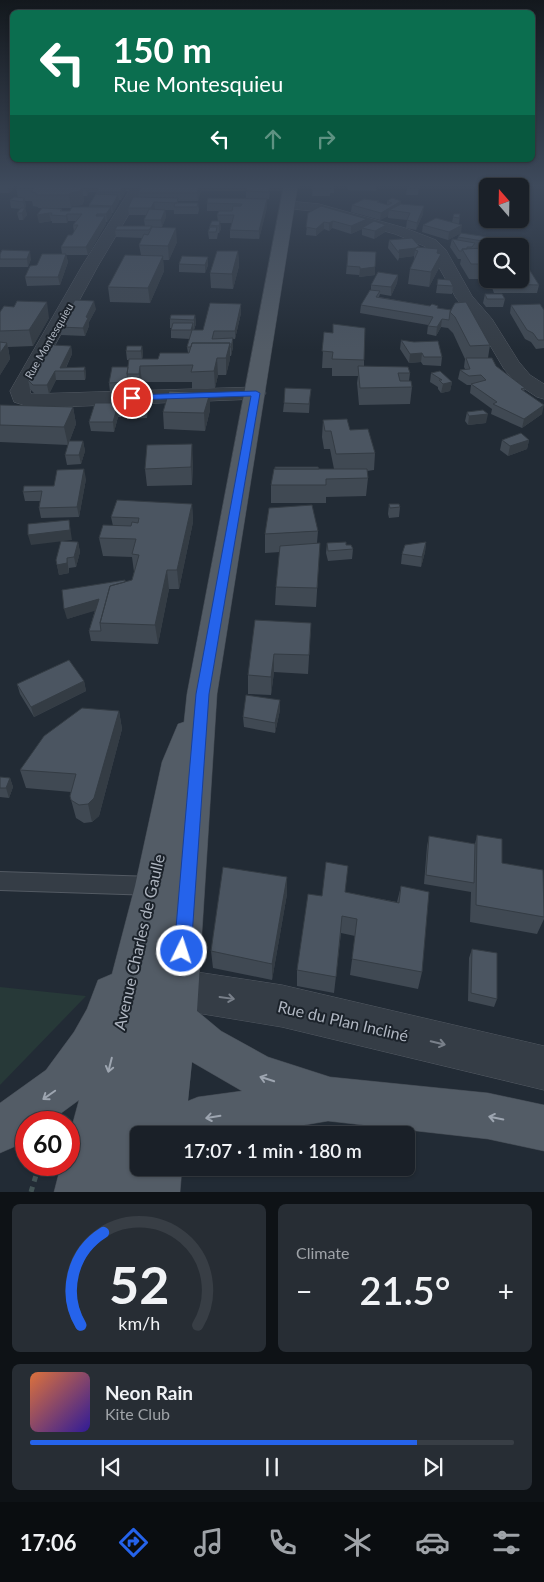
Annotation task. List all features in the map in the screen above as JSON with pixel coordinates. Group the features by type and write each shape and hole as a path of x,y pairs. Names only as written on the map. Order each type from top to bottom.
{"main road":[{"name":"Avenue Charles de Gaulle","path":"154,1126 172,989 202,694 282,240"},
{"name":"Avenue Charles de Gaulle","path":"78,1192 147,886 179,762 202,694"},
{"path":"154,1126 172,989 179,762"},
{"path":"0,1130 62,1086 89,1047 105,1018 147,886"},
{"path":"172,989 206,1046 259,1076 330,1100 488,1116 544,1128"},
{"path":"191,1126 198,1120 330,1100"},
{"path":"88,1192 130,1170"}],"street":[{"name":"Rue Montesquieu","path":"106,240 20,391 21,398 33,402 256,393"},
{"path":"422,240 430,243 438,250 465,298 486,323 511,366 523,379 544,393"},
{"name":"Rue du Plan Incliné","path":"172,989 282,1006 544,1068"}],"lane":[{"path":"0,881 147,886"}],"path":[{"path":"31,1192 36,1176"}],"shaded area":[{"path":"0,987 86,996 0,1085"}],"building":[{"path":"65,240 91,240 86,247 61,247"},
{"path":"141,240 171,240 168,246 139,245"},
{"path":"389,240 413,240 420,247 399,250 399,253"},
{"path":"452,240 475,243 472,247 459,251"},
{"path":"417,247 438,249 437,253 441,254 431,272 410,269 418,251 415,250"},
{"path":"479,248 479,264 471,264 462,249"},
{"path":"2,250 30,251 27,259 0,259"},
{"path":"217,251 238,251 232,274 210,273"},
{"path":"348,251 376,252 375,267 360,269 360,267 347,266"},
{"path":"42,254 66,254 58,277 25,277 30,266 37,265"},
{"path":"125,255 163,256 148,288 108,287"},
{"path":"182,256 208,257 205,265 179,264"},
{"path":"529,269 539,285 529,285"},
{"path":"378,272 398,275 391,287 371,285"},
{"path":"438,279 450,280 453,286 437,285"},
{"path":"370,290 380,291 376,297 430,306 432,304 438,306 437,308 451,310 449,320 442,319 437,327 428,326 433,317 361,305"},
{"path":"485,294 502,294 505,299 487,299"},
{"path":"75,300 94,301 83,328 59,327"},
{"path":"17,301 47,302 29,330 0,331 0,312 4,306 14,307"},
{"path":"466,302 490,345 470,346 455,317 450,312 455,303"},
{"path":"210,303 241,304 235,331 214,331 212,339 233,338 231,347 230,343 192,343 191,347 187,347 192,330 203,330"},
{"path":"540,304 544,310 544,340 538,340 533,333 527,330 511,305"},
{"path":"171,315 195,315 194,320 170,319"},
{"path":"173,323 193,323 191,330 171,330"},
{"path":"333,324 365,328 364,360 332,359 333,352 322,351 324,332 333,333"},
{"path":"401,340 414,342 438,341 442,357 424,357 422,353 410,354"},
{"path":"0,342 7,343 0,353"},
{"path":"50,343 71,346 60,368 85,367 84,371 55,371 47,385 33,385 28,380"},
{"path":"192,343 230,343 226,358 217,358 214,371 191,372 193,365 140,366 139,374 127,374 129,359 158,359 160,353 189,353"},
{"path":"127,346 142,346 141,351 126,351"},
{"path":"466,358 492,358 496,366 525,388 521,389 544,405 524,419 493,404 497,402 471,384 486,380 481,375 469,376 460,370 470,369"},
{"path":"358,366 408,367 410,373 398,373 400,381 411,381 412,387 360,388"},
{"path":"112,367 128,367 128,382 109,383"},
{"path":"440,371 452,382 443,384 439,380 442,380 431,373"},
{"path":"285,388 311,389 309,404 284,403"},
{"path":"169,391 210,393 204,413 163,412"},
{"path":"147,395 146,409 126,410 127,408 117,408 113,422 89,422 95,403 118,403 119,397"},
{"path":"0,405 73,407 64,427 0,425"},
{"path":"483,410 488,414 469,416 467,412"},
{"path":"347,419 350,430 368,429 375,453 336,454 331,431 325,431 323,420"},
{"path":"521,433 529,440 510,446 502,440"},
{"path":"69,441 83,441 79,455 65,455"},
{"path":"192,444 191,467 145,469 147,445"},
{"path":"275,467 318,467 319,469 275,469"},
{"path":"84,469 77,507 39,508 42,491 23,492 24,486 54,486 57,470"},
{"path":"274,469 367,469 368,478 326,479 326,485 271,485"},
{"path":"117,500 192,504 177,570 167,570 155,625 100,623 110,586 132,580 139,555 132,554 136,539 99,538 103,525 131,526 132,522 138,523 139,518 111,517"},
{"path":"389,504 399,504 400,507 390,508"},
{"path":"312,505 318,531 265,534 269,508"},
{"path":"69,520 70,530 28,535 28,524"},
{"path":"61,541 78,542 74,557 67,558 67,563 57,565 56,560"},
{"path":"346,542 346,545 351,545 353,549 328,551 327,543"},
{"path":"426,542 422,557 402,554 405,545"},
{"path":"320,543 317,588 276,587 280,546"},
{"path":"125,580 125,582 110,586 100,623 101,631 89,631 99,599 64,609 62,590"},
{"path":"255,620 311,623 309,655 274,654 271,677 248,675"},
{"path":"69,660 84,681 31,707 17,684"},
{"path":"246,695 280,700 275,723 243,717"},
{"path":"82,708 119,711 94,798 88,804 79,805 71,800 70,796 76,774 20,770 44,736"},
{"path":"0,777 10,778 6,788 0,788"},
{"path":"477,835 502,839 502,863 543,870 544,917 476,905"},
{"path":"429,836 475,844 474,883 426,875"},
{"path":"326,862 348,866 345,892 399,903 401,886 429,892 422,972 352,959 357,919 342,916 336,977 297,970 308,894 322,896"},
{"path":"223,867 287,877 272,964 211,951"},
{"path":"472,949 497,953 497,999 471,993"}],"route":[{"path":"132,398 256,393 202,694 182,951"}]}
